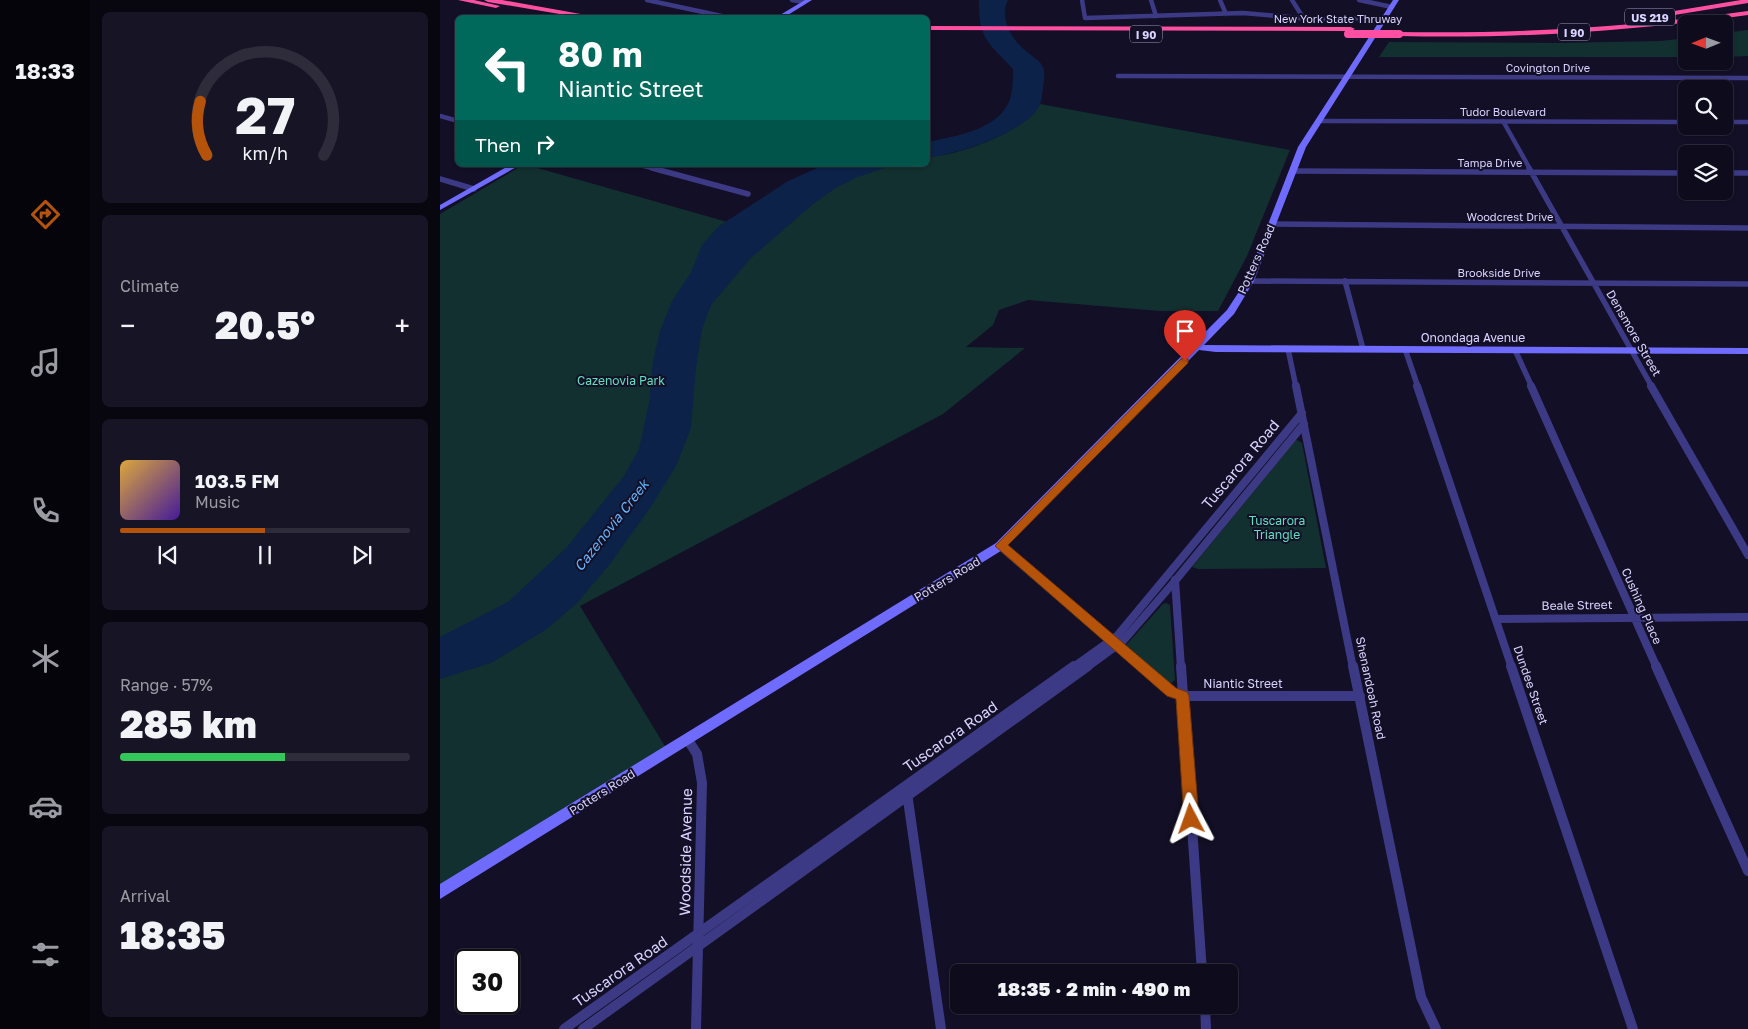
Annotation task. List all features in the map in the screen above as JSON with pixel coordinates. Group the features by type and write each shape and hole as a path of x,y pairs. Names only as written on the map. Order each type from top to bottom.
{"highway":[{"path":"462,0 542,15"},
{"path":"489,0 582,15"},
{"name":"US 219","path":"1587,26 1748,1"},
{"name":"New York State Thruway","path":"1399,34 1587,26 1649,21 1748,6"},
{"name":"New York State Thruway","path":"1399,34 1512,34 1588,31 1748,13"},
{"path":"1733,24 1746,22"},
{"name":"New York State Thruway","path":"930,28 1044,34 1249,35"},
{"name":"New York State Thruway","path":"930,33 1035,28 1349,34"},
{"name":"US 219","path":"1249,35 1399,34 1585,38 1656,33"}],"street":[{"path":"647,0 717,15"},
{"path":"792,0 807,1"},
{"path":"1082,0 1086,18 1226,14 1261,14 1304,19 1384,18"},
{"path":"1151,0 1156,16"},
{"path":"1220,0 1226,14"},
{"path":"1292,0 1304,19"},
{"path":"1359,0 1394,3"},
{"path":"783,15 807,1"},
{"name":"Potters Road","path":"440,892 1000,546 1199,347 1231,312 1250,281 1302,148 1394,3"},
{"name":"Covington Drive","path":"1118,76 1748,78"},
{"path":"440,116 455,120"},
{"name":"Tudor Boulevard","path":"1319,121 1678,122"},
{"name":"Densmore Street","path":"1503,121 1748,555"},
{"path":"1733,122 1748,122"},
{"path":"440,208 512,167"},
{"path":"647,167 748,194"},
{"name":"Tampa Drive","path":"1293,171 1678,173"},
{"path":"1733,173 1748,173"},
{"path":"440,179 474,189"},
{"name":"Woodcrest Drive","path":"1272,224 1748,228"},
{"name":"Brookside Drive","path":"1250,281 1748,284"},
{"path":"1345,281 1363,349"},
{"name":"Onondaga Avenue","path":"1199,347 1216,349 1748,351"},
{"name":"Shenandoah Road","path":"1288,349 1421,997 1436,1029"},
{"name":"Dundee Street","path":"1405,349 1633,1029"},
{"name":"Cushing Place","path":"1515,350 1748,871"},
{"name":"Tuscarora Road","path":"1114,642 1302,413"},
{"name":"Tuscarora Road","path":"564,1029 906,791 1114,642 1131,633 1304,424"},
{"path":"1000,546 1172,692 1183,696"},
{"path":"1174,568 1201,964"},
{"name":"Beale Street","path":"1496,619 1748,617"},
{"name":"Niantic Street","path":"1183,696 1360,696"},
{"name":"Woodside Avenue","path":"688,740 698,754 702,783 696,1029"},
{"path":"906,791 941,1029"},
{"name":"Tuscarora Road","path":"583,1029 697,947 906,791"},
{"path":"1205,1014 1206,1029"}],"green space":[{"path":"1748,30 1748,56 1733,57 1733,32"},
{"path":"1678,39 1678,57 1379,57 1389,42 1555,43"},
{"name":"Cazenovia Park","path":"1040,104 1290,150 1247,256 1218,311 1160,311 1028,300 999,310 993,325 966,347 1025,348 943,414 580,606 666,748 440,885 440,214 520,167 534,167 738,225 876,167 930,167 930,157 941,156 990,141 1020,124"},
{"name":"Tuscarora Triangle","path":"1297,440 1302,443 1326,568 1198,569 1192,567 1294,442"},
{"path":"1166,603 1170,605 1175,680 1170,684 1126,645"}],"water":[{"path":"979,0 1008,0 1005,13 1011,34 1043,68 1044,79 1041,102 1032,116 1006,133 972,147 930,158 930,142 972,131 983,126 1002,113 1010,100 1013,69 991,46 983,32 979,13"},
{"name":"Cazenovia Creek","path":"820,167 887,167 855,178 834,189 813,204 750,259 711,305 702,329 696,368 691,428 676,466 652,505 610,564 577,603 547,629 491,663 440,679 440,637 508,602 567,547 624,476 639,449 649,403 653,361 660,331 672,301 691,272 702,245 719,226 788,181"}],"route":[{"path":"1185,361 1000,546 1172,692 1183,696 1191,819"}]}
